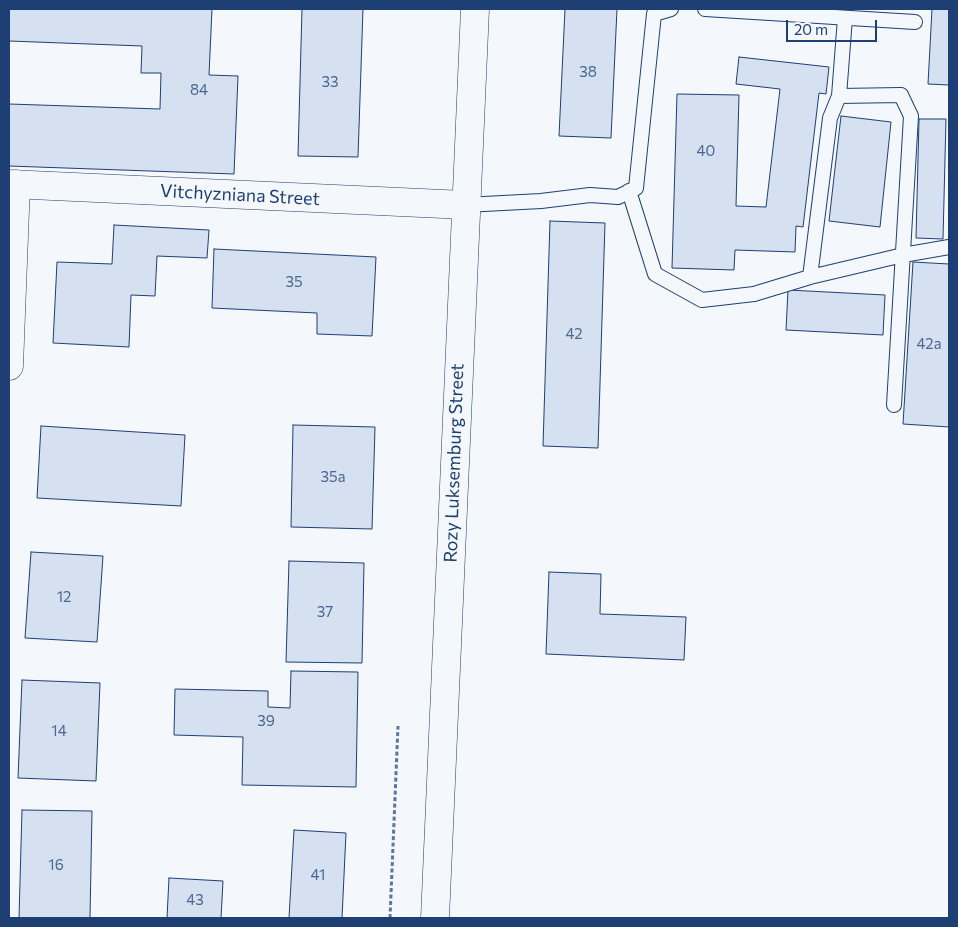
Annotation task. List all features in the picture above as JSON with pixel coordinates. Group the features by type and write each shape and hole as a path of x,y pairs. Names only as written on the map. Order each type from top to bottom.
{"street":[{"name":"Rozy Luksemburg Street","path":"435,918 474,9"},
{"name":"Vitchyzniana Street","path":"9,366 12,184 465,205"}],"lane":[{"path":"465,205 541,201 590,195 618,197 636,188 654,14 671,9"},
{"path":"705,9 915,22"},
{"path":"810,277 830,118 839,96 845,18"},
{"path":"839,96 901,95 911,116 894,404"},
{"path":"629,191 656,274 702,300 754,294 810,277 903,254 949,247"}],"path":[{"path":"390,918 398,726"}],"building":[{"path":"9,9 212,9 209,75 238,76 234,174 9,166 9,104 160,109 161,73 141,73 142,46 9,41"},
{"path":"302,9 363,9 358,157 298,156"},
{"path":"565,9 617,9 611,138 559,136"},
{"path":"932,9 949,9 949,85 928,84"},
{"path":"739,57 829,67 826,94 819,93 803,227 796,226 795,252 735,250 734,270 672,268 677,94 739,95 736,206 766,207 780,89 736,84"},
{"path":"841,116 891,122 880,227 829,221"},
{"path":"919,119 946,119 943,239 916,238"},
{"path":"550,221 605,223 598,448 543,446"},
{"path":"114,225 209,230 207,258 157,256 155,296 131,295 129,347 53,343 57,262 112,264"},
{"path":"214,249 376,257 372,336 317,334 317,313 212,308"},
{"path":"913,262 949,264 949,427 903,424"},
{"path":"788,290 885,295 883,335 786,330"},
{"path":"293,425 375,427 372,529 291,527"},
{"path":"41,426 185,435 181,506 37,498"},
{"path":"31,552 103,556 97,642 25,638"},
{"path":"289,561 364,563 362,663 286,662"},
{"path":"549,572 601,574 600,614 686,617 684,660 546,654"},
{"path":"291,671 358,672 356,787 242,785 243,737 174,735 175,689 268,691 268,707 290,708"},
{"path":"22,680 100,683 96,781 18,778"},
{"path":"22,810 92,811 90,918 19,918"},
{"path":"294,830 346,833 342,918 289,918"},
{"path":"169,878 223,881 221,918 167,918"}]}
